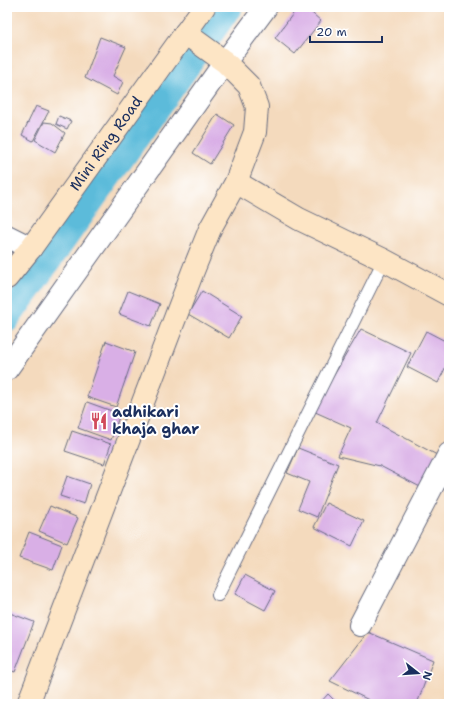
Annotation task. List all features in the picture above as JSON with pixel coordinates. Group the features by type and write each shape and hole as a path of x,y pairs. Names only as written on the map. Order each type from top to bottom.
{"street":[{"name":"Mini Ring Road","path":"7,278 31,248 204,7"},
{"path":"7,369 219,57 266,7"},
{"path":"28,704 193,270 210,229 236,182 255,132 256,107 249,86 219,57 184,33"},
{"path":"236,182 299,219 384,260 449,295"},
{"path":"7,236 31,248"},
{"path":"360,625 449,454"}],"lane":[{"path":"218,595 384,260"}],"building":[{"path":"298,7 305,7 321,21 295,54 275,38"},
{"path":"100,37 126,47 113,76 123,82 117,95 85,78"},
{"path":"36,106 49,111 33,141 22,135"},
{"path":"217,114 234,125 210,164 193,153"},
{"path":"59,116 71,121 67,129 56,124"},
{"path":"44,122 52,123 65,133 55,152 35,140"},
{"path":"128,291 160,304 151,326 119,314"},
{"path":"202,291 242,316 229,338 188,314"},
{"path":"361,329 411,353 377,423 437,455 424,489 380,466 338,456 351,428 313,411"},
{"path":"426,331 449,343 449,360 438,383 407,367"},
{"path":"106,341 135,352 116,407 87,397"},
{"name":"adhikari khaja ghar","path":"87,402 120,414 111,440 78,428"},
{"path":"72,431 111,444 104,464 65,451"},
{"path":"298,448 338,464 317,517 298,509 309,482 287,473"},
{"path":"67,476 90,484 84,504 60,496"},
{"path":"326,503 364,521 352,546 314,527"},
{"path":"50,506 78,518 67,543 39,531"},
{"path":"29,532 62,545 53,570 19,558"},
{"path":"245,575 275,591 265,610 235,594"},
{"path":"7,612 34,622 15,672 7,669"},
{"path":"368,632 433,660 417,704 377,704 330,681"},
{"path":"328,694 338,704 319,704"}],"waterway":[{"path":"7,320 230,7"}],"place":[{"name":"adhikari khaja ghar","path":"99,421"}]}
